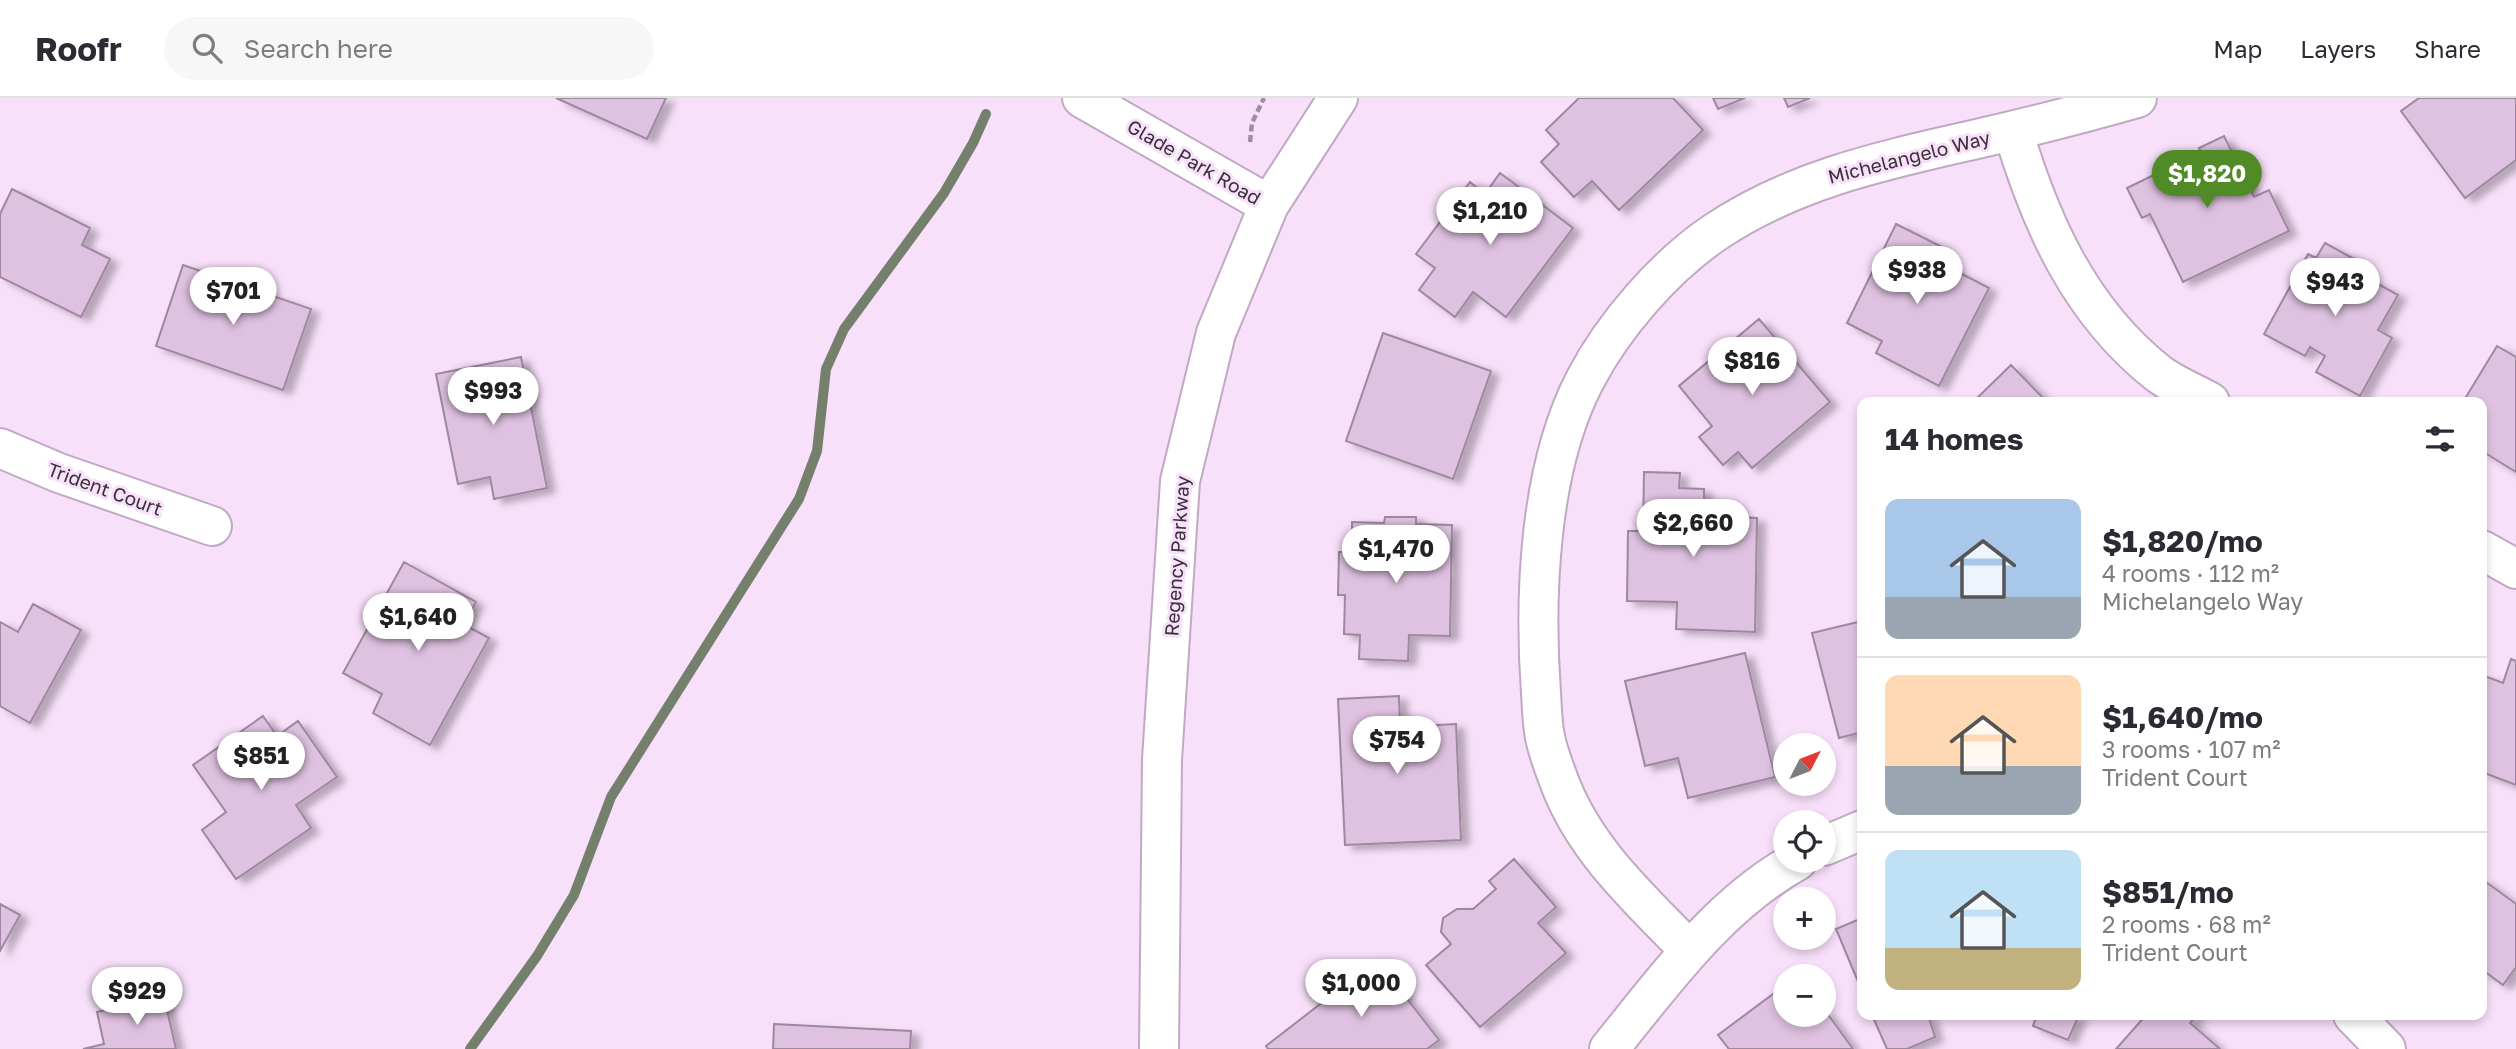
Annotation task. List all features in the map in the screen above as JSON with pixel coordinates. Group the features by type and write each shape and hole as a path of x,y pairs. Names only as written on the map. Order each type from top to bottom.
{"street":[{"name":"Glade Park Road","path":"1082,98 1269,205"},
{"name":"Regency Parkway","path":"1159,1049 1162,760 1181,481 1216,333 1269,205 1338,98"},
{"name":"Michelangelo Way","path":"1689,950 1594,849 1562,788 1545,736 1538,659 1541,564 1551,488 1564,432 1585,380 1636,306 1676,263 1714,233 1804,186 1864,165 2013,131 2137,98"},
{"path":"2013,131 2041,214 2093,309 2126,344 2161,375 2201,397"},
{"name":"Trident Court","path":"0,448 59,473 212,526"},
{"path":"2487,553 2516,569"},
{"path":"1836,841 1857,832"},
{"path":"1609,1049 1705,931 1781,873"},
{"path":"2358,1020 2386,1049"}],"path":[{"path":"1250,142 1252,123 1264,98"}],"building":[{"path":"556,98 666,98 647,139"},
{"path":"1579,98 1673,98 1703,130 1619,210 1592,181 1574,197 1541,162 1559,144 1546,130"},
{"path":"1713,98 1745,98 1718,109"},
{"path":"1784,98 1810,98 1788,107"},
{"path":"2419,98 2516,98 2516,160 2465,198 2401,111"},
{"path":"2224,136 2254,197 2269,190 2289,231 2183,282 2150,214 2142,218 2127,188 2201,152 2199,148"},
{"path":"1500,173 1573,228 1506,317 1473,292 1455,317 1419,290 1435,268 1416,254 1470,182 1485,194"},
{"path":"12,189 90,228 82,245 110,259 81,317 0,277 0,214"},
{"path":"1896,224 1942,247 1935,260 1989,288 1939,386 1876,353 1882,341 1847,323"},
{"path":"2325,243 2354,259 2349,268 2398,295 2378,330 2392,338 2360,396 2316,372 2325,356 2310,347 2305,356 2264,334 2308,254 2316,258"},
{"path":"183,265 311,309 283,390 156,346"},
{"path":"1759,319 1830,402 1752,468 1738,452 1723,465 1699,437 1712,426 1679,386"},
{"path":"1383,333 1491,371 1453,479 1346,441"},
{"path":"2497,346 2516,357 2516,472 2487,454 2487,397 2466,397"},
{"path":"521,357 547,488 494,499 490,477 458,484 436,374"},
{"path":"2011,365 2042,397 1978,397"},
{"path":"1644,472 1680,473 1679,488 1704,489 1704,516 1757,518 1755,632 1676,629 1677,602 1627,601 1628,531 1643,531"},
{"path":"1385,517 1416,517 1416,524 1452,525 1450,636 1409,635 1408,661 1359,659 1360,635 1344,634 1345,595 1338,595 1339,552 1352,552 1352,522 1384,523"},
{"path":"404,562 476,602 463,624 489,638 430,745 373,713 382,694 343,673"},
{"path":"33,604 81,630 30,723 0,706 0,622 18,632"},
{"path":"1857,622 1857,733 1839,738 1812,633"},
{"path":"1745,653 1773,777 1688,798 1678,758 1645,766 1625,681"},
{"path":"2511,659 2516,661 2516,785 2487,774 2487,677 2503,683"},
{"path":"1399,696 1400,727 1456,724 1461,840 1345,845 1338,699"},
{"path":"263,716 277,736 298,721 337,777 296,805 311,828 236,879 202,830 226,812 193,765"},
{"path":"1514,859 1556,907 1538,923 1566,953 1480,1027 1426,965 1451,944 1441,932 1443,918 1457,909 1473,909 1496,889 1489,881"},
{"path":"2487,883 2516,904 2516,967 2503,985 2487,973"},
{"path":"0,904 20,915 0,951"},
{"path":"1857,920 1857,979 1836,929"},
{"path":"1377,960 1439,1040 1427,1049 1268,1049 1266,1046"},
{"path":"1773,994 1773,1027 1836,1026 1853,1049 1729,1049 1718,1035"},
{"path":"164,997 176,1049 83,1049 104,1044 97,1012"},
{"path":"1874,1020 1930,1020 1935,1037 1907,1049 1887,1049"},
{"path":"2035,1020 2077,1020 2068,1040 2033,1026"},
{"path":"2142,1020 2193,1020 2190,1023 2220,1049 2116,1049"},
{"path":"774,1024 911,1031 910,1049 773,1049"}],"waterway":[{"path":"470,1049 537,956 574,895 611,797 799,499 817,451 826,369 844,329 944,193 973,143 986,114"}]}
